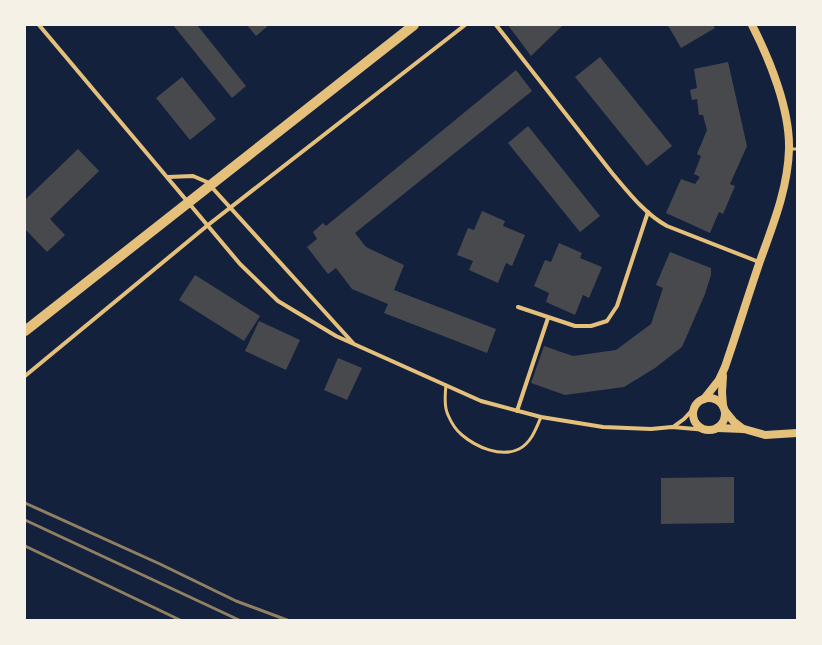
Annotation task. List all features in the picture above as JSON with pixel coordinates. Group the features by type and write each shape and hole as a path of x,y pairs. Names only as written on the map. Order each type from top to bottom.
{"main road":[{"path":"25,331 414,25"},
{"path":"752,25 766,53 776,79 793,149 777,214 725,367 719,380 704,399 696,406 693,416 698,426 707,430 717,428 744,429 766,435 797,433"},
{"path":"717,428 724,421 722,392 725,367"},
{"path":"704,399 715,399 724,408 734,422 744,429"}],"street":[{"path":"39,25 161,168 240,264 278,301 336,336 481,401 541,417 603,427 651,429 672,427 707,430"},
{"path":"25,376 208,225 465,25"},
{"path":"496,25 612,173 628,192 655,219 668,226 760,262"},
{"path":"168,177 193,176 207,182 355,345"},
{"path":"518,307 575,326 591,326 607,321 617,306 648,212"},
{"path":"517,410 548,318"},
{"path":"672,427 684,419 696,406"}],"lane":[{"path":"446,385 445,396 447,414 462,435 480,447 504,453 519,449 530,440 541,417"}],"building":[{"path":"173,25 197,25 246,86 232,98"},
{"path":"247,25 269,25 256,36"},
{"path":"508,25 563,25 531,56"},
{"path":"665,25 713,25 715,28 681,48 669,27"},
{"path":"600,57 672,146 647,166 575,77"},
{"path":"728,62 747,146 730,184 735,186 723,214 719,212 710,233 666,213 681,179 695,184 700,177 694,174 701,156 697,154 707,130 703,115 699,115 697,99 692,100 690,90 697,88 694,69"},
{"path":"516,70 532,91 355,233 366,247 404,265 394,290 496,329 487,353 384,313 388,304 352,289 336,268 328,274 307,247 317,239 313,232 323,223 326,226"},
{"path":"182,77 216,119 190,140 156,98"},
{"path":"528,126 600,216 580,232 508,143"},
{"path":"78,149 99,171 50,219 65,235 47,252 25,229 25,200"},
{"path":"482,211 505,221 503,226 525,235 512,266 506,263 498,283 469,270 473,261 457,255 468,228 474,230"},
{"path":"559,243 582,253 580,258 602,267 589,298 583,295 575,315 546,302 549,293 534,286 545,260 551,262"},
{"path":"670,252 711,268 711,275 705,294 682,347 655,368 624,387 565,395 531,383 544,346 573,356 616,350 651,324 663,288 656,285"},
{"path":"195,275 260,316 244,341 179,300"},
{"path":"259,321 300,340 286,370 245,351"},
{"path":"338,358 362,368 347,400 324,390"},
{"path":"734,477 734,523 661,524 661,478"}],"railway":[{"path":"25,503 160,564 236,601 287,620"},
{"path":"25,520 239,620"},
{"path":"25,546 180,620"}]}
